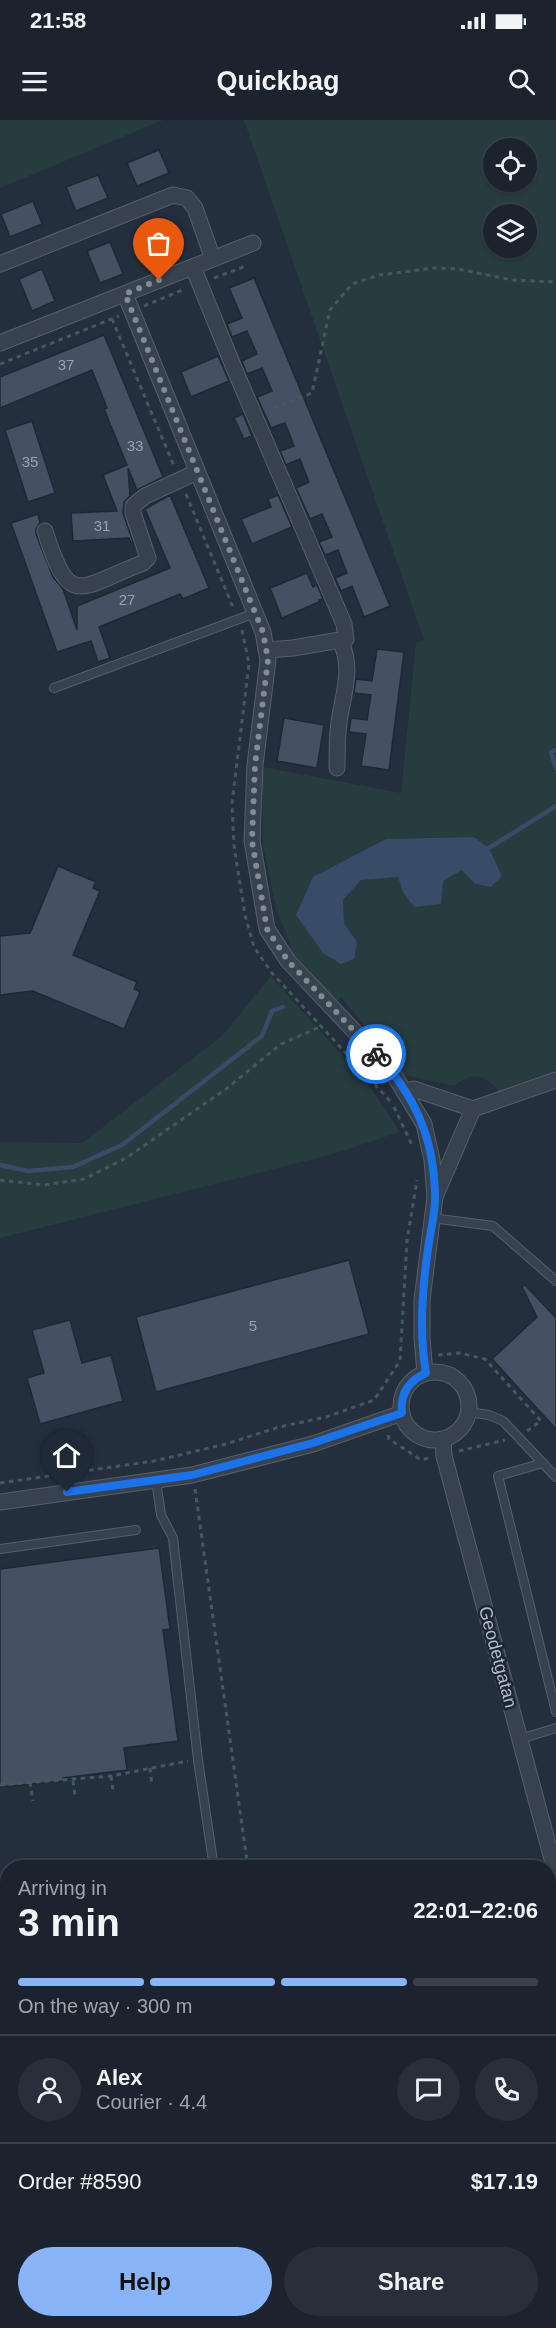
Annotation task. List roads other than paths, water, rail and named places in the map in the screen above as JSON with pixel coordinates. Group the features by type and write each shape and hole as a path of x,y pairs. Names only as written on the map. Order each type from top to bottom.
{"street":[{"path":"0,264 173,195 187,198 195,208 213,259"},
{"path":"0,344 253,243"},
{"path":"194,267 234,369 344,624 346,639 266,650"},
{"path":"125,294 263,632 268,660 255,765 252,841 267,929 288,961 391,1070 424,1124 432,1160 435,1197 422,1300 423,1357 426,1373"},
{"path":"45,531 52,554 70,585 76,587 91,585 143,563 148,558 133,513 134,506 146,496 197,472"},
{"path":"337,768 339,725 347,678 347,655 340,640"},
{"path":"405,1091 414,1089 472,1109 556,1080"},
{"path":"435,1197 472,1109"},
{"path":"435,1372 454,1378 466,1393 468,1412 460,1430 443,1439 422,1437 406,1423 401,1403 409,1384 426,1373 435,1372"},
{"path":"0,1502 192,1475 313,1443 402,1413"},
{"name":"Geodetgatan","path":"443,1439 444,1456 552,1860"}],"lane":[{"path":"54,688 255,613"},
{"path":"432,1218 493,1226 556,1281"},
{"path":"468,1412 489,1415 503,1421 556,1477"},
{"path":"543,1463 498,1476 556,1712"},
{"path":"156,1480 161,1515 173,1538 198,1760 213,1860"},
{"path":"0,1550 136,1530"},
{"path":"520,1738 556,1728"}],"water":[{"path":"474,837 489,848 502,876 491,887 475,884 462,870 443,881 441,904 414,907 403,892 398,877 361,880 343,900 344,923 357,942 354,959 341,964 323,953 296,915 313,877 386,839"}],"waterway":[{"path":"556,750 551,752 556,768"},
{"path":"484,849 556,806"},
{"path":"0,1165 28,1171 73,1167 122,1145 262,1036 272,1011 283,1007"}]}
